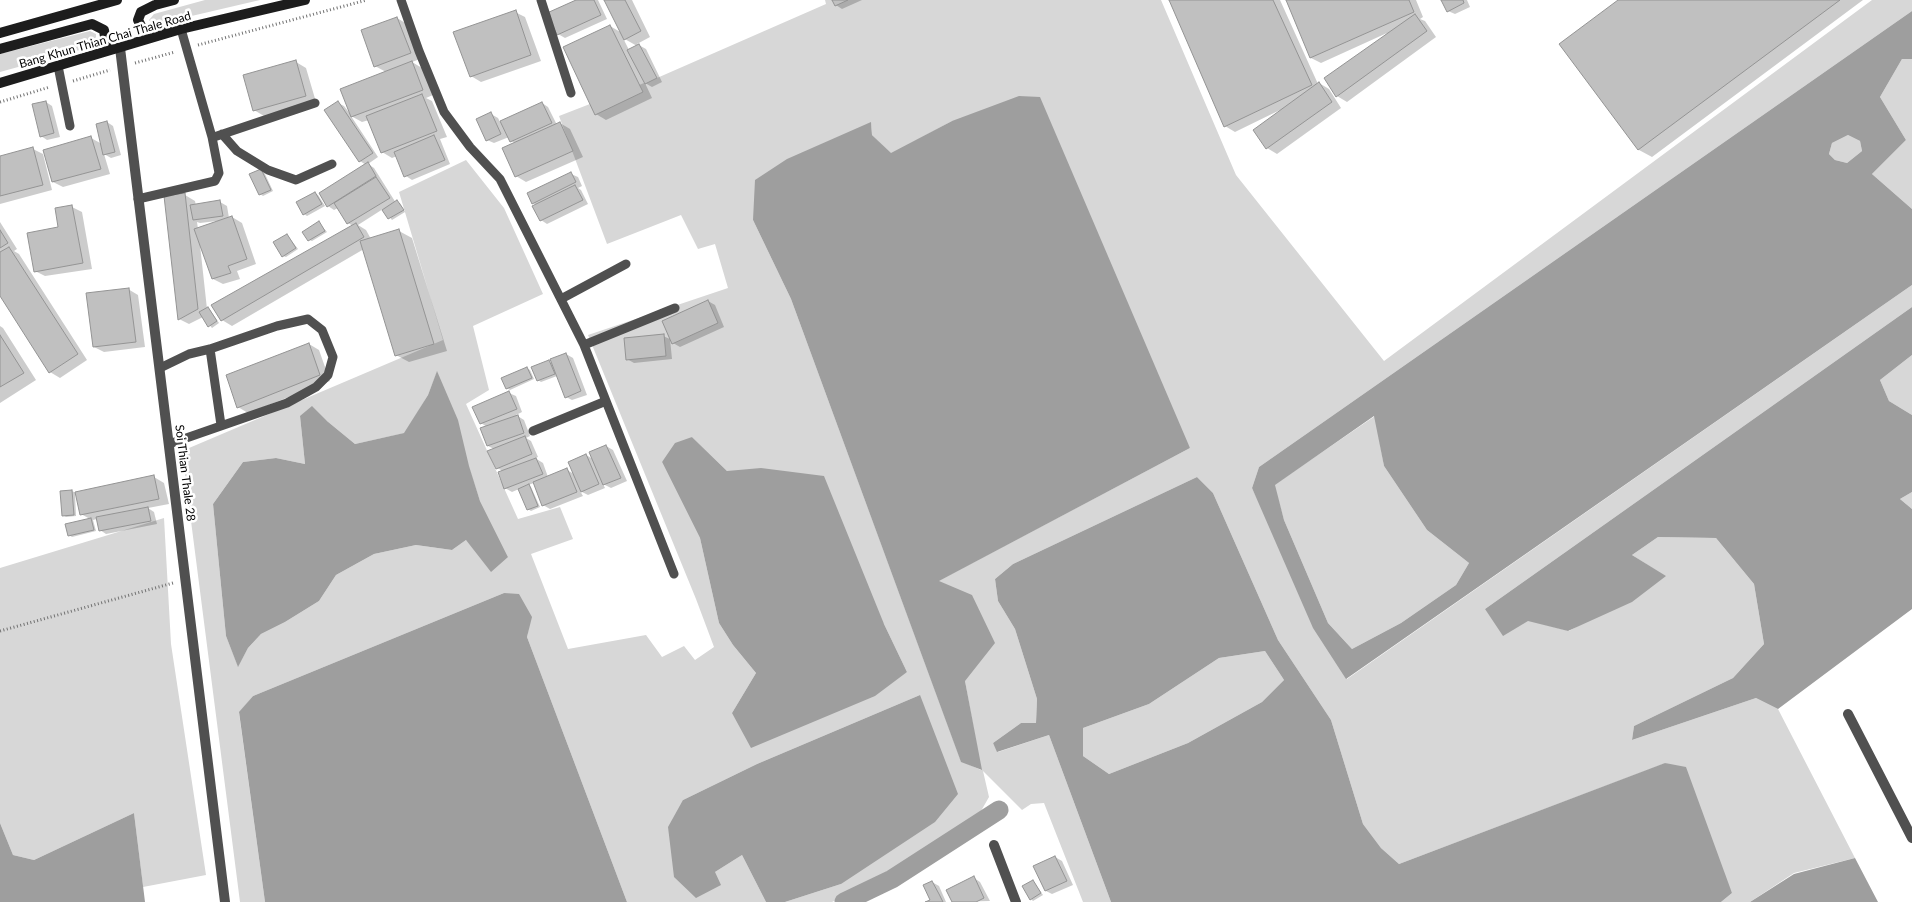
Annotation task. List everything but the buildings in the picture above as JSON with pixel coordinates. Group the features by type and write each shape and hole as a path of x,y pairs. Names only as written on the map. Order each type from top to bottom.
{"main road":[{"path":"0,33 117,0"},
{"path":"174,0 155,5 141,12 138,20 142,28 150,32 176,31"},
{"name":"Bang Khun Thian Chai Thale Road","path":"0,83 176,31 305,0"},
{"path":"0,48 92,24 104,30 106,44 95,56"}],"street":[{"name":"Soi Thian Thale 28","path":"120,48 225,902"},
{"path":"1848,714 1912,838"},
{"path":"994,845 1016,902"}],"lane":[{"path":"401,0 418,51 444,112 470,147 500,180 584,344 674,574"},
{"path":"541,0 571,93"},
{"path":"138,199 215,181 219,173 212,137 186,48 176,31"},
{"path":"58,66 70,126"},
{"path":"212,137 315,103"},
{"path":"222,134 237,151 268,170 296,180 332,164"},
{"path":"561,299 626,264"},
{"path":"584,344 675,308"},
{"path":"160,368 189,354 210,349 277,326 308,319 322,330 332,357 328,375 316,387 287,403 169,444"},
{"path":"210,349 221,425"},
{"path":"533,431 606,401"}],"path":[{"path":"155,57 367,0"},
{"path":"0,102 84,78"},
{"path":"0,631 186,579"}],"shaded area":[{"path":"205,0 260,0 153,25 149,20 154,14"},
{"path":"825,0 1161,0 1236,175 1384,361 1872,0 1912,0 1912,11 1259,467 1252,488 1347,679 1912,285 1912,307 1485,609 1569,631 1665,576 1632,555 1658,537 1716,538 1754,584 1764,644 1733,678 1634,726 1632,740 1756,698 1778,709 1855,858 1794,873 1750,902 1721,902 1732,893 1666,763 1399,864 1381,848 1363,824 1331,720 1278,640 1213,493 1197,477 1013,564 995,579 998,601 1015,629 1037,699 1036,723 1021,723 993,743 998,752 1049,735 1111,902 1083,902 1044,803 1031,804 1022,810 983,771 989,797 981,811 885,877 832,902 785,902 841,884 920,695 757,764 683,800 715,872 742,855 766,902 627,902 527,637 531,617 504,593 253,696 239,713 265,902 240,902 182,451 443,340 399,192 466,160 504,208 543,294 473,326 489,390 466,404 518,519 560,507 573,539 531,554 568,649 646,635 662,657 684,646 695,660 714,647 588,335 728,288 715,244 698,249 681,215 607,244 559,116 657,78 826,4","holes":["952,121 1190,448 938,581 965,681 981,770 961,761 791,299 753,220 871,123 872,135 891,154","437,372 480,501 508,557 466,540 452,550 416,545 374,554 336,575 319,601 261,634 248,648 238,666 226,636 213,504 243,462 276,458 305,464 300,416 327,421 355,444 405,433 428,395","692,437 884,624 907,672 732,713 756,673 733,645 719,623 700,538 662,462"]},
{"path":"1912,11 1912,59 1902,59 1880,97 1906,140 1872,174 1912,209 1912,285 1346,679 1313,628 1252,488 1259,467","holes":["1848,135 1860,141 1862,151 1847,163 1835,160 1829,154 1832,143","1374,416 1384,466 1427,530 1469,563 1456,585 1401,623 1352,649 1328,623 1284,520 1275,485"]},
{"path":"90,31 96,34 96,42 87,48 0,72 0,54"},
{"path":"1902,59 1912,59 1912,209 1872,174 1906,140 1880,97"},
{"path":"1019,96 1040,97 1190,448 939,581 972,595 995,643 965,681 982,770 961,762 791,299 753,220 755,180 787,159 871,122 872,135 891,153 952,121"},
{"path":"1848,135 1860,141 1862,151 1847,163 1835,160 1829,154 1832,143"},
{"path":"1912,307 1912,355 1880,380 1889,401 1912,415 1912,492 1900,499 1912,509 1912,609 1778,709 1756,698 1632,740 1634,726 1733,678 1764,644 1754,584 1716,538 1658,537 1632,555 1666,576 1632,602 1568,631 1528,621 1503,636 1485,609"},
{"path":"1912,355 1912,415 1889,401 1880,380"},
{"path":"437,371 458,420 480,501 508,557 491,572 466,540 452,550 416,545 374,554 336,575 319,601 261,634 248,648 238,667 226,636 213,504 243,462 276,458 305,464 300,416 312,406 355,444 404,433 428,395"},
{"path":"1375,416 1384,466 1427,530 1469,563 1456,585 1401,623 1352,649 1328,623 1284,520 1274,485"},
{"path":"692,437 727,471 761,468 824,476 884,624 907,672 875,696 751,748 732,713 756,673 733,645 719,623 700,538 662,462 675,443"},
{"path":"1197,477 1213,493 1278,640 1331,720 1363,824 1381,848 1399,864 1665,763 1686,767 1732,893 1721,902 1111,902 1049,735 997,752 993,743 1021,723 1036,723 1037,699 1015,629 998,601 995,579 1013,564","holes":["1265,651 1284,680 1262,702 1188,743 1109,774 1083,756 1083,728 1149,704 1219,658"]},
{"path":"1912,492 1912,509 1900,499"},
{"path":"164,518 171,644 206,875 143,887 134,813 34,860 13,855 0,823 0,568"},
{"path":"504,593 519,594 532,617 527,637 627,902 265,902 239,712 253,696"},
{"path":"1265,651 1284,680 1262,702 1188,743 1109,774 1083,756 1083,728 1149,704 1219,658"},
{"path":"920,695 958,794 935,822 841,884 785,902 766,902 742,855 715,872 721,885 696,898 674,877 668,827 683,800 757,764"},
{"path":"134,813 145,902 0,902 0,823 13,855 34,860"},
{"path":"1855,858 1878,902 1750,902 1794,874"}],"waterway":[{"path":"844,902 892,879 999,810"}]}
